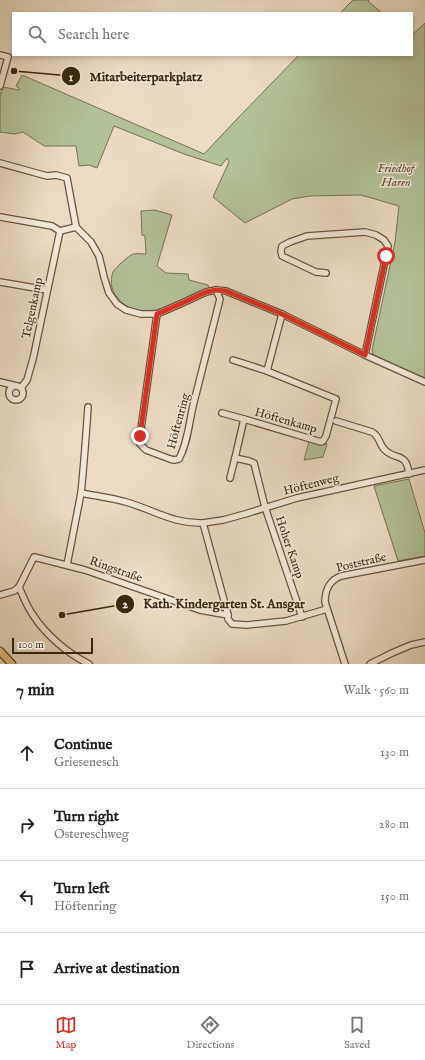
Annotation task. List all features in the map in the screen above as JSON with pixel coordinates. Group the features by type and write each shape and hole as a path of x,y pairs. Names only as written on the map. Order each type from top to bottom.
{"main road":[{"path":"0,651 12,664"}],"street":[{"path":"0,55 8,57 0,86"},
{"path":"0,164 47,176 56,175 67,178 76,227 91,242 99,256 109,293 117,304 126,310 141,314 157,314 206,292 216,290 226,291 282,314 365,355 425,382"},
{"path":"0,217 52,226 60,231 76,227"},
{"name":"Telgenkamp","path":"0,382 19,387 27,380 33,359 60,231"},
{"path":"326,273 316,272 282,256 282,246 307,236 365,232 376,235 384,240 388,246 365,355"},
{"path":"0,282 47,290"},
{"name":"Höftenring","path":"157,314 140,444 146,450 174,460 179,459 185,443 220,298 216,290"},
{"path":"267,371 282,314"},
{"name":"Höftenkamp","path":"222,413 321,442 324,440 336,399 267,371 233,360"},
{"path":"67,565 81,493 88,407"},
{"name":"Höftenkamp","path":"230,478 244,419"},
{"path":"336,421 376,434 386,452 398,456 408,464 409,474"},
{"path":"235,458 254,463 265,507"},
{"name":"Höftenweg","path":"203,523 245,514 297,498 425,470"},
{"path":"81,493 126,502 178,521 203,523 228,615"},
{"name":"Hoher Kamp","path":"265,507 302,617"},
{"name":"Ringstraße","path":"19,587 34,557 85,570 194,608 228,615 228,619 232,624 247,625 286,621 327,609"},
{"name":"Poststraße","path":"327,609 325,602 327,590 332,580 425,560"},
{"path":"0,595 14,591 19,587 33,615 46,631 63,648 88,664"},
{"path":"327,609 345,664"},
{"path":"370,664 392,653 425,642"}],"green space":[{"path":"353,0 369,0 368,1 381,12 341,12"},
{"name":"Friedhof Haren","path":"425,23 425,378 373,355 372,350 395,242 399,206 361,195 310,196 292,199 245,223 213,197 229,162 227,158 221,166 184,154 114,126 97,168 89,165 79,166 76,146 44,146 23,132 14,134 0,132 0,95 3,87 19,90 16,86 22,75 204,154 298,56 413,56 413,34"},
{"path":"155,210 172,215 157,266 166,273 188,274 189,280 208,285 209,288 163,308 147,311 132,308 119,300 112,287 111,280 114,270 129,256 135,254 146,254 145,236 142,235 141,211"},
{"path":"309,441 327,444 323,457 304,460"},
{"path":"409,479 425,533 425,556 398,561 374,486"}],"place":[{"name":"Mitarbeiterparkplatz","path":"14,71"},
{"name":"Kath. Kindergarten St. Ansgar","path":"62,615"}],"route":[{"path":"140,436 157,314 206,292 216,290 226,291 282,314 365,355 386,256"}]}
